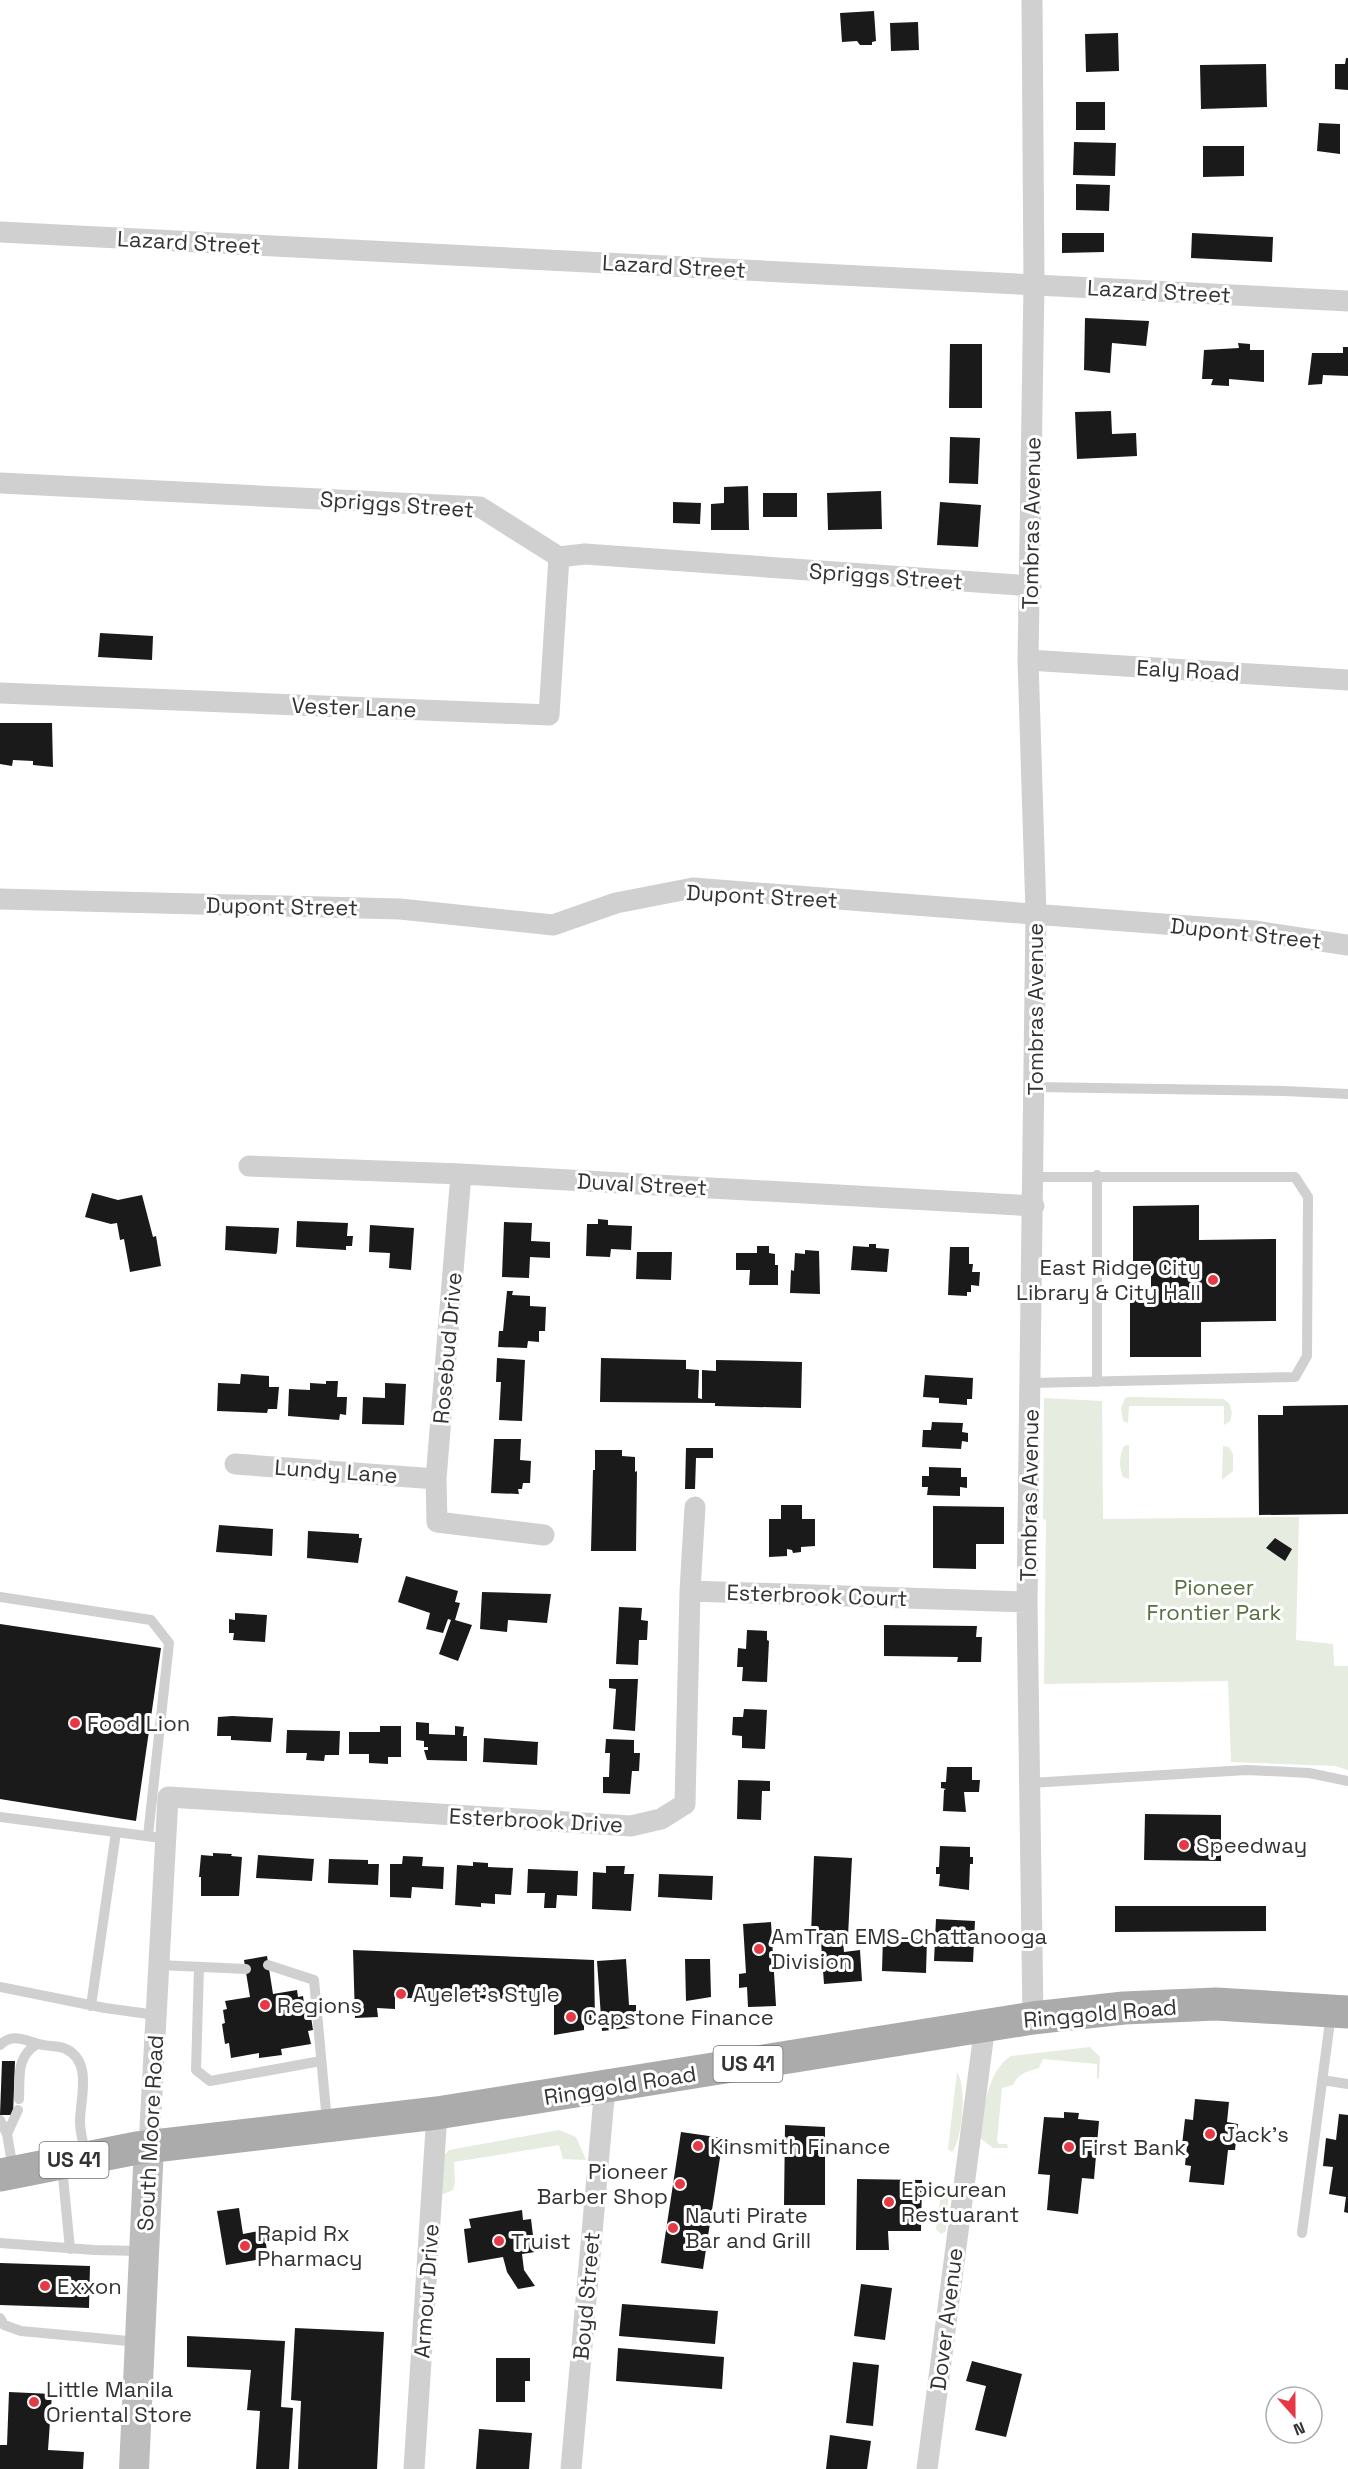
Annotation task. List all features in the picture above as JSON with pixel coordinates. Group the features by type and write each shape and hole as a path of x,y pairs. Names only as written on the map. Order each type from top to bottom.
{"main road":[{"name":"Ringgold Road","path":"7,2174 149,2146 437,2113 1033,2018 1118,2008 1216,2004 1340,2011"},
{"name":"South Moore Road","path":"134,2469 149,2146"}],"street":[{"name":"Tombras Avenue","path":"1032,0 1034,284 1031,586 1028,660 1036,913 1034,1206 1027,1602 1033,2018"},
{"name":"Lazard Street","path":"0,232 1348,301"},
{"name":"Spriggs Street","path":"0,483 480,507 559,557 585,554 1031,586"},
{"name":"Vester Lane","path":"0,693 549,715 559,557"},
{"name":"Ealy Road","path":"1028,660 1348,680"},
{"name":"Dupont Street","path":"0,899 400,909 553,924 616,903 693,888 1255,931 1348,945"},
{"name":"Duval Street","path":"249,1166 461,1174 1034,1206"},
{"name":"Rosebud Drive","path":"461,1174 436,1479 437,1522 544,1535"},
{"name":"Lundy Lane","path":"235,1464 436,1479"},
{"path":"690,1591 695,1507"},
{"name":"Esterbrook Court","path":"690,1591 1027,1602"},
{"name":"Esterbrook Drive","path":"168,1797 631,1826 661,1818 685,1804 690,1591"},
{"name":"South Moore Road","path":"149,2146 159,1965 157,1838 168,1797"},
{"name":"Dover Avenue","path":"927,2469 985,2025"},
{"name":"Boyd Street","path":"571,2469 605,2087"},
{"name":"Armour Drive","path":"414,2469 437,2113"}],"lane":[{"path":"1035,1087 1348,1094"},
{"path":"1097,1175 1097,1382"},
{"path":"1031,1383 1295,1377 1307,1356 1308,1197 1295,1177 1097,1175 1033,1177"},
{"path":"0,1597 151,1620 169,1643 157,1838 0,1817"},
{"path":"1030,1783 1247,1770 1309,1773 1348,1781"},
{"path":"91,2006 116,1832"},
{"path":"159,1965 246,1969"},
{"path":"268,1965 314,1980 327,2126"},
{"path":"199,1967 196,2070 210,2080 321,2061"},
{"path":"0,1987 91,2006 156,2016"},
{"path":"1302,2233 1322,2080 1340,2011"},
{"path":"0,2045 16,2038 65,2049 73,2054 83,2069 80,2124 74,2160 70,2248"},
{"path":"7,2174 7,2134 19,2105 22,2059 26,2051 37,2044"},
{"path":"1322,2080 1348,2084"},
{"path":"0,2120 7,2134"},
{"path":"0,2243 144,2251"},
{"path":"0,2318 4,2325 21,2331 140,2342"}],"green space":[{"name":"Pioneer Frontier Park","path":"1044,1398 1102,1401 1103,1519 1299,1517 1296,1640 1333,1644 1334,1666 1348,1666 1348,1770 1335,1766 1231,1762 1228,1681 1044,1684 1046,1520 1043,1519"},
{"path":"1125,1398 1223,1399 1229,1403 1232,1413 1230,1421 1224,1425 1224,1406 1129,1406 1128,1423 1123,1421 1121,1408"},
{"path":"1129,1445 1129,1479 1123,1477 1120,1462 1124,1446"},
{"path":"1223,1446 1229,1447 1233,1454 1233,1471 1222,1480"},
{"path":"1090,2047 1100,2057 1099,2078 1097,2079 1097,2064 1043,2059 1039,2068 1020,2075 1013,2085 1002,2088 997,2141 999,2144 1007,2144 1008,2148 993,2148 980,2138 991,2082 996,2072 1011,2056"},
{"path":"957,2072 963,2100 959,2136 952,2152 948,2149"},
{"path":"559,2130 576,2137 586,2160 563,2159 559,2145 454,2162 453,2190 436,2197 443,2156 449,2150"},
{"path":"942,2186 948,2187 949,2192 946,2231 941,2234 936,2229"}],"building":[{"path":"874,11 876,41 872,42 872,45 860,45 857,41 842,42 840,13"},
{"path":"918,22 919,50 891,51 890,23"},
{"path":"1118,33 1119,71 1086,72 1085,34"},
{"path":"1348,58 1348,90 1335,89 1335,64 1345,64"},
{"path":"1266,64 1267,107 1201,109 1200,65"},
{"path":"1076,102 1105,102 1105,130 1076,130"},
{"path":"1319,123 1340,124 1340,154 1317,151"},
{"path":"1074,142 1116,143 1115,176 1073,175"},
{"path":"1203,146 1244,146 1244,176 1203,177"},
{"path":"1076,184 1110,185 1109,211 1076,210"},
{"path":"1062,233 1104,233 1104,252 1062,253"},
{"path":"1192,233 1273,237 1272,262 1191,258"},
{"path":"1085,318 1149,321 1146,346 1112,343 1110,373 1084,370"},
{"path":"1238,343 1250,344 1250,350 1264,350 1264,382 1229,379 1229,386 1211,385 1213,379 1202,379 1204,350 1239,348"},
{"path":"950,344 982,344 982,408 949,408"},
{"path":"1343,347 1348,347 1348,376 1323,375 1322,384 1308,385 1312,353 1343,353"},
{"path":"1111,411 1112,434 1136,433 1137,456 1077,459 1075,412"},
{"path":"950,437 980,438 978,484 949,483"},
{"path":"748,486 749,530 711,530 711,504 724,503 724,487"},
{"path":"881,491 882,529 828,530 827,493"},
{"path":"763,493 797,493 797,517 763,517"},
{"path":"673,502 701,503 700,524 673,523"},
{"path":"940,502 981,505 978,547 937,545"},
{"path":"100,633 153,636 152,660 98,657"},
{"path":"0,723 52,723 53,767 33,765 33,761 13,760 12,766 0,764"},
{"path":"92,1193 118,1200 142,1195 153,1237 156,1236 161,1266 130,1272 124,1239 120,1240 117,1223 111,1224 85,1217"},
{"name":"East Ridge City Library & City Hall","path":"1199,1205 1199,1240 1276,1239 1276,1321 1201,1322 1201,1357 1130,1357 1130,1300 1151,1300 1151,1261 1133,1261 1133,1206"},
{"path":"598,1219 608,1220 608,1225 632,1226 631,1250 611,1249 610,1257 586,1256 587,1224 598,1224"},
{"path":"297,1221 348,1223 347,1236 353,1236 352,1246 346,1246 346,1250 296,1247"},
{"path":"504,1222 532,1223 531,1241 550,1242 550,1258 530,1257 529,1278 502,1277"},
{"path":"370,1225 414,1228 411,1270 389,1268 390,1253 369,1252"},
{"path":"226,1226 279,1228 276,1254 225,1250"},
{"path":"869,1244 876,1244 876,1248 889,1249 887,1272 851,1270 853,1246 869,1247"},
{"path":"757,1246 769,1246 769,1253 775,1254 775,1265 778,1265 778,1285 749,1285 750,1270 736,1270 736,1253 757,1253"},
{"path":"950,1247 969,1247 969,1264 973,1264 972,1272 980,1272 979,1286 971,1285 971,1292 967,1292 967,1296 948,1295"},
{"path":"805,1250 819,1251 820,1294 790,1293 791,1270 794,1271 795,1253 805,1254"},
{"path":"637,1252 672,1252 671,1280 636,1279"},
{"path":"507,1291 513,1291 512,1295 530,1296 530,1306 546,1307 545,1331 539,1331 539,1342 528,1341 527,1348 498,1347 499,1331 503,1331"},
{"path":"497,1358 525,1360 522,1421 499,1420 501,1382 496,1382"},
{"path":"601,1358 686,1360 686,1369 699,1370 698,1398 702,1399 702,1370 716,1371 716,1360 802,1362 801,1408 715,1406 715,1403 600,1402"},
{"path":"241,1374 269,1376 269,1387 279,1387 277,1409 268,1409 267,1413 217,1411 218,1383 240,1384"},
{"path":"925,1375 973,1378 972,1399 967,1399 967,1405 939,1403 939,1398 923,1397"},
{"path":"326,1381 338,1381 337,1397 347,1397 346,1415 340,1414 339,1420 288,1416 289,1389 310,1390 310,1383 326,1384"},
{"path":"385,1383 406,1384 404,1425 362,1424 363,1397 385,1398"},
{"path":"1348,1405 1348,1514 1259,1515 1258,1415 1283,1415 1283,1406"},
{"path":"932,1422 963,1423 962,1432 968,1433 968,1442 962,1441 961,1449 922,1447 923,1430 931,1430"},
{"path":"494,1439 521,1439 520,1460 531,1461 530,1483 523,1483 522,1489 518,1489 519,1494 491,1493"},
{"path":"686,1448 713,1448 713,1458 696,1458 695,1489 685,1489"},
{"path":"595,1450 622,1450 622,1456 635,1457 635,1472 637,1471 636,1551 591,1551"},
{"path":"929,1467 961,1468 961,1477 967,1477 967,1488 960,1487 960,1496 927,1495 928,1487 922,1487 922,1476 929,1476"},
{"path":"781,1505 802,1505 802,1519 815,1519 815,1546 801,1547 801,1552 793,1553 792,1550 787,1549 787,1556 769,1557 769,1519 781,1519"},
{"path":"933,1506 1004,1507 1004,1544 976,1544 976,1569 933,1568"},
{"path":"219,1525 273,1529 272,1556 216,1552"},
{"path":"308,1531 359,1534 359,1538 362,1538 358,1563 307,1558"},
{"path":"1275,1538 1292,1549 1285,1561 1266,1548"},
{"path":"406,1576 458,1591 455,1602 460,1603 455,1620 472,1625 458,1661 439,1654 451,1620 448,1619 443,1633 426,1629 430,1613 398,1602"},
{"path":"482,1592 551,1594 547,1623 508,1620 507,1632 480,1629"},
{"path":"619,1607 642,1608 641,1620 648,1621 647,1640 639,1640 638,1665 616,1664"},
{"path":"235,1613 267,1615 265,1642 233,1640 234,1633 229,1633 229,1619 235,1620"},
{"name":"Food Lion","path":"0,1624 161,1648 136,1821 0,1799"},
{"path":"884,1625 977,1626 976,1637 982,1637 981,1662 957,1662 958,1657 884,1656"},
{"path":"747,1630 767,1631 769,1641 767,1682 742,1681 743,1667 737,1667 738,1648 746,1649"},
{"path":"609,1679 638,1679 635,1731 613,1729 616,1689 609,1688"},
{"path":"744,1709 767,1710 765,1749 742,1748 742,1736 732,1735 733,1717 743,1717"},
{"path":"218,1717 273,1718 271,1742 231,1740 231,1736 217,1736"},
{"path":"416,1722 429,1723 429,1734 455,1735 455,1726 464,1727 463,1736 467,1736 467,1761 427,1760 424,1750 428,1750 428,1747 424,1747 424,1741 416,1740"},
{"path":"380,1726 401,1726 401,1757 388,1757 388,1764 369,1763 369,1754 349,1754 349,1732 380,1732"},
{"path":"287,1730 340,1731 339,1755 325,1755 324,1761 306,1760 307,1753 286,1753"},
{"path":"484,1738 538,1742 537,1765 483,1762"},
{"path":"606,1739 634,1740 634,1753 640,1753 639,1771 632,1771 630,1794 603,1793 603,1777 609,1777 610,1753 605,1753"},
{"path":"947,1767 972,1767 972,1780 980,1780 979,1792 964,1792 966,1812 943,1811 944,1790 946,1789 941,1788 941,1782 946,1782"},
{"path":"738,1780 770,1781 770,1791 762,1791 761,1820 737,1819"},
{"path":"1145,1814 1221,1815 1221,1861 1144,1860"},
{"path":"940,1846 970,1847 973,1864 970,1864 969,1890 939,1886 940,1874 936,1874 936,1867 939,1867"},
{"path":"213,1853 242,1857 239,1896 201,1896 201,1877 199,1877 201,1855 213,1856"},
{"path":"258,1855 314,1859 312,1881 256,1878"},
{"path":"403,1856 423,1857 422,1866 444,1867 443,1889 412,1887 411,1898 390,1897 390,1864 402,1864"},
{"path":"814,1856 852,1858 848,1936 811,1934"},
{"path":"329,1859 368,1860 368,1864 379,1864 378,1885 328,1883"},
{"path":"473,1862 488,1863 488,1867 513,1868 511,1895 495,1894 495,1904 481,1903 481,1907 455,1905 457,1865 473,1866"},
{"path":"606,1866 625,1866 624,1874 634,1874 631,1911 592,1909 593,1872 606,1873"},
{"path":"528,1869 578,1871 577,1896 557,1895 556,1908 544,1908 545,1893 527,1893"},
{"path":"659,1874 713,1876 712,1900 658,1897"},
{"path":"1115,1906 1266,1906 1266,1931 1115,1932"},
{"path":"936,1919 975,1921 973,1962 934,1961"},
{"name":"AmTran EMS-Chattanooga Division","path":"771,1922 776,2006 748,2007 747,1987 739,1988 739,1974 746,1973 743,1924"},
{"path":"883,1937 927,1939 926,1973 882,1971"},
{"path":"843,1940 844,1952 860,1950 862,1981 824,1984 821,1942"},
{"path":"353,1950 594,1960 595,2022 584,2024 584,2030 554,2035 554,1999 395,1998 395,2009 377,2008 378,2017 355,2018"},
{"name":"Regions","path":"267,1956 273,1994 297,1990 298,1997 303,1996 305,2011 310,2010 313,2030 308,2031 311,2044 281,2049 282,2055 259,2058 259,2053 231,2058 229,2043 225,2044 222,2024 225,2023 223,2010 227,2009 225,2001 250,1997 244,1960"},
{"path":"626,1959 629,2005 636,2005 636,2015 630,2016 631,2028 602,2031 597,1961"},
{"path":"685,1959 710,1959 711,1997 686,2001"},
{"path":"2,2061 15,2061 13,2115 0,2115"},
{"name":"Jack's","path":"1195,2099 1229,2102 1227,2122 1238,2124 1235,2150 1228,2150 1224,2185 1189,2182 1191,2166 1185,2165 1187,2146 1182,2145 1185,2119 1193,2120"},
{"name":"First Bank","path":"1064,2112 1079,2113 1078,2119 1099,2121 1094,2179 1082,2178 1078,2214 1047,2210 1050,2175 1038,2174 1044,2117 1064,2118"},
{"path":"1339,2114 1348,2115 1348,2213 1344,2212 1346,2197 1329,2194 1333,2167 1323,2166 1326,2138 1336,2140"},
{"path":"785,2125 825,2127 825,2205 784,2205"},
{"path":"681,2132 723,2138 703,2269 661,2263"},
{"name":"Epicurean Restuarant","path":"857,2179 922,2180 921,2231 888,2231 889,2250 856,2250"},
{"name":"Rapid Rx Pharmacy","path":"239,2208 243,2234 264,2230 268,2258 226,2265 217,2211"},
{"name":"Truist","path":"522,2210 523,2220 531,2219 535,2252 522,2254 524,2270 535,2286 518,2289 507,2272 503,2257 468,2263 464,2229 471,2228 469,2219"},
{"name":"Exxon","path":"0,2263 90,2266 89,2308 0,2305"},
{"path":"861,2284 892,2288 885,2340 854,2336"},
{"path":"622,2304 718,2311 715,2344 619,2336"},
{"path":"295,2328 384,2332 377,2469 298,2469 301,2401 291,2400"},
{"path":"187,2336 285,2341 281,2407 293,2408 289,2469 256,2469 260,2411 247,2410 251,2370 187,2367"},
{"path":"618,2348 724,2357 722,2389 616,2381"},
{"path":"496,2358 530,2358 530,2381 525,2381 525,2402 496,2402"},
{"path":"972,2361 1022,2374 1006,2437 975,2430 986,2386 966,2381"},
{"path":"853,2362 879,2365 873,2426 846,2423"},
{"path":"9,2392 52,2394 48,2450 84,2452 83,2469 0,2469 0,2445 7,2445"},
{"path":"479,2429 532,2433 529,2469 476,2469"},
{"path":"830,2435 871,2441 867,2469 826,2469"}],"place":[{"name":"East Ridge City Library & City Hall","path":"1213,1280"},
{"name":"Food Lion","path":"75,1723"},
{"name":"Speedway","path":"1184,1845"},
{"name":"AmTran EMS-Chattanooga Division","path":"759,1949"},
{"name":"Ayelet's Style","path":"401,1994"},
{"name":"Regions","path":"265,2005"},
{"name":"Capstone Finance","path":"571,2017"},
{"name":"Jack's","path":"1210,2134"},
{"name":"Kinsmith Finance","path":"698,2146"},
{"name":"First Bank","path":"1069,2147"},
{"name":"Pioneer Barber Shop","path":"680,2184"},
{"name":"Epicurean Restuarant","path":"889,2202"},
{"name":"Nauti Pirate Bar and Grill","path":"673,2228"},
{"name":"Truist","path":"499,2241"},
{"name":"Rapid Rx Pharmacy","path":"245,2246"},
{"name":"Exxon","path":"45,2286"},
{"name":"Little Manila Oriental Store","path":"34,2402"}]}
